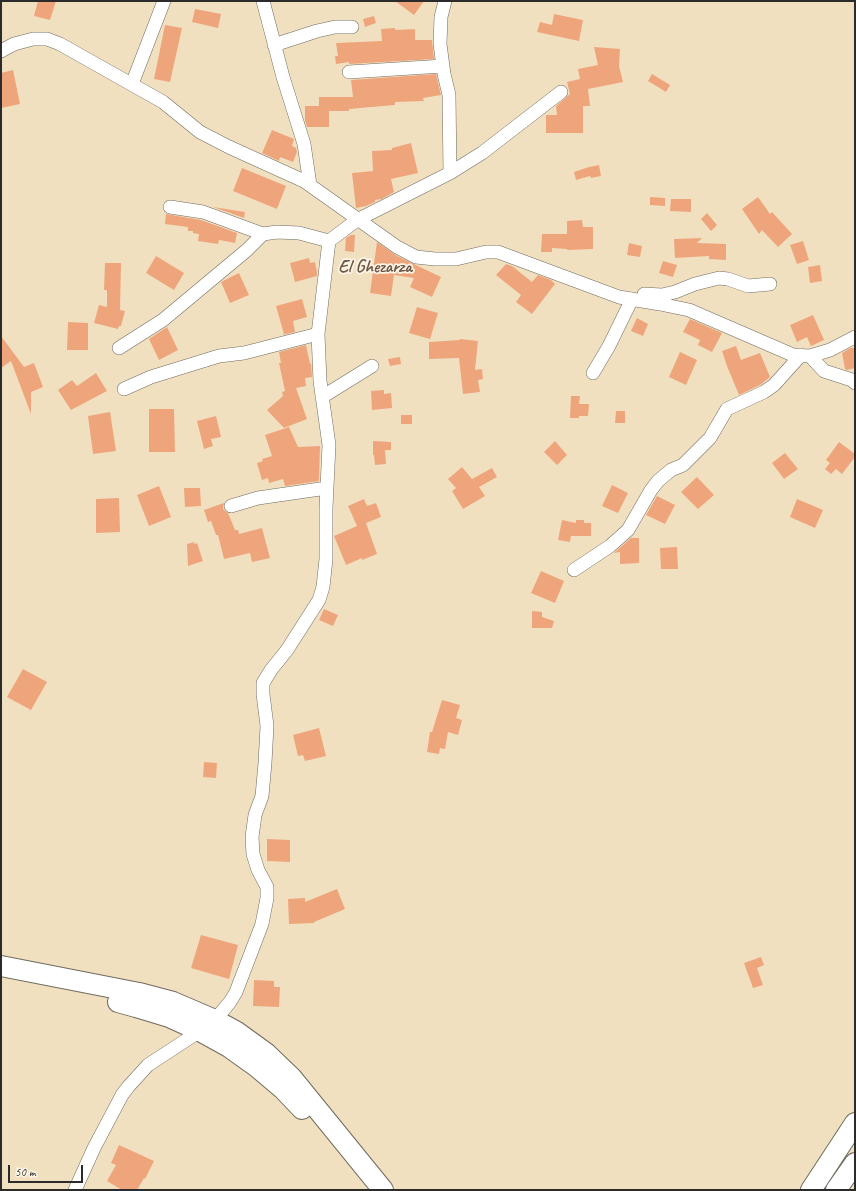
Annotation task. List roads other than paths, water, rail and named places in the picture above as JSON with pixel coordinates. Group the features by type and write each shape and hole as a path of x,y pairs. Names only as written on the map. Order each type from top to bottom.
{"highway":[{"path":"1,966 146,995 173,1002 207,1025 235,1051 283,1089 306,1114 367,1190"},
{"path":"1,976 136,1006 169,1017 237,1032 266,1053 292,1078 383,1190"},
{"path":"811,1190 855,1123"},
{"path":"836,1190 855,1163"}],"street":[{"path":"132,84 164,1"},
{"path":"263,1 282,77 304,144 310,185"},
{"path":"445,1 441,17 440,44 449,95 450,173"},
{"path":"274,45 317,31 335,27 352,27"},
{"path":"1,51 14,44 33,39 47,39 60,44 163,102 200,132 228,147 304,181 357,220 397,247 416,257 456,259 486,252 498,252 626,298 688,310 793,354 806,356 830,350 855,337"},
{"path":"349,72 443,66"},
{"path":"75,1190 94,1148 122,1095 128,1087 148,1065 207,1025 230,1002 236,992 262,924 268,898 267,887 258,870 253,854 252,837 255,815 262,796 268,726 263,694 263,683 287,650 319,600 323,587 326,560 329,445 320,381 318,334 330,241 357,220 450,173 482,153 561,92"},
{"path":"170,207 203,212 263,234 277,232 299,233 330,241"},
{"path":"119,348 163,320 247,250 263,234"},
{"path":"593,374 609,346 626,298 634,293 669,294 711,279 718,278 728,279 748,286 770,284"},
{"path":"124,389 151,377 220,356 244,353 318,334"},
{"path":"806,356 824,371 852,380 855,383"},
{"path":"574,570 610,546 628,530 651,490 658,481 671,470 683,465 710,438 727,409 764,392 806,356"},
{"path":"322,396 372,366"},
{"path":"231,506 258,498 290,492 327,488"}],"district":[{"name":"El Ghezarza","path":"375,267"}]}
